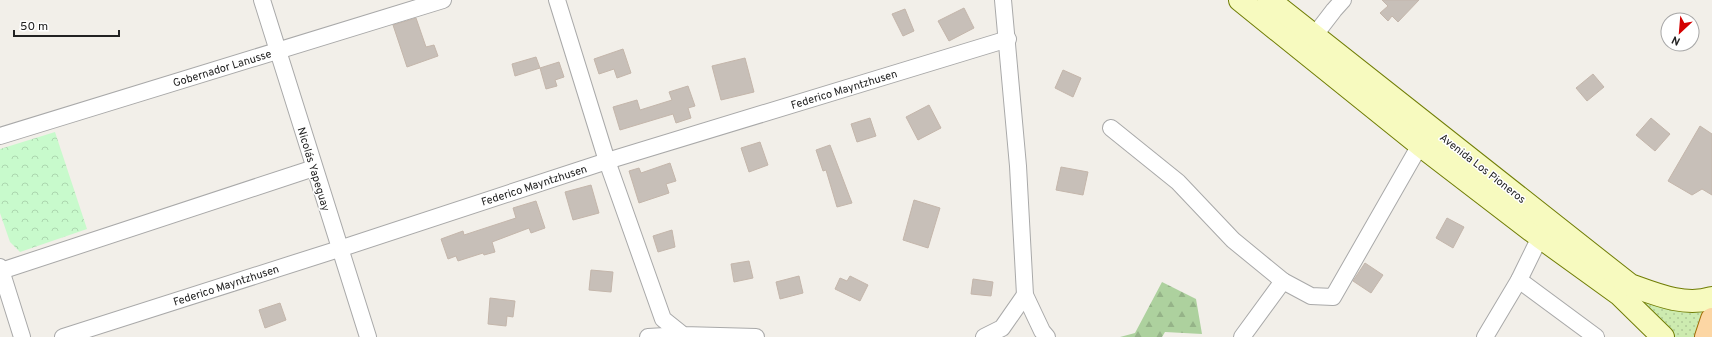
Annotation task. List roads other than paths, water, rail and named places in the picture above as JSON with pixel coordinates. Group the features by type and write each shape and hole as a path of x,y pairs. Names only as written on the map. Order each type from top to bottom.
{"main road":[{"name":"Avenida Los Pioneros","path":"1240,0 1420,145 1630,285 1653,294 1676,299 1706,300 1712,298"},
{"name":"Avenida Los Pioneros","path":"1269,0 1546,229 1619,294 1664,337"},
{"path":"1706,337 1712,319"}],"street":[{"name":"Nicolás Yapeguay","path":"262,0 339,249 368,337"},
{"name":"Gobernador Lanusse","path":"0,136 277,51 425,3 443,0"},
{"path":"557,0 607,161 663,320 683,335"},
{"path":"1003,0 1008,39 1018,166 1025,295 1042,331 1047,337"},
{"path":"1314,36 1343,0"},
{"name":"Federico Mayntzhusen","path":"63,337 339,249 607,161 1008,39"},
{"path":"1111,128 1178,182 1233,240 1283,281 1311,296 1333,296 1420,145"},
{"path":"22,337 1,269 314,168"},
{"path":"1485,337 1519,280 1546,229"},
{"path":"1519,280 1596,337"},
{"path":"1242,337 1283,281"},
{"path":"984,337 1002,328 1025,295"},
{"path":"648,337 683,335 756,337"}]}
